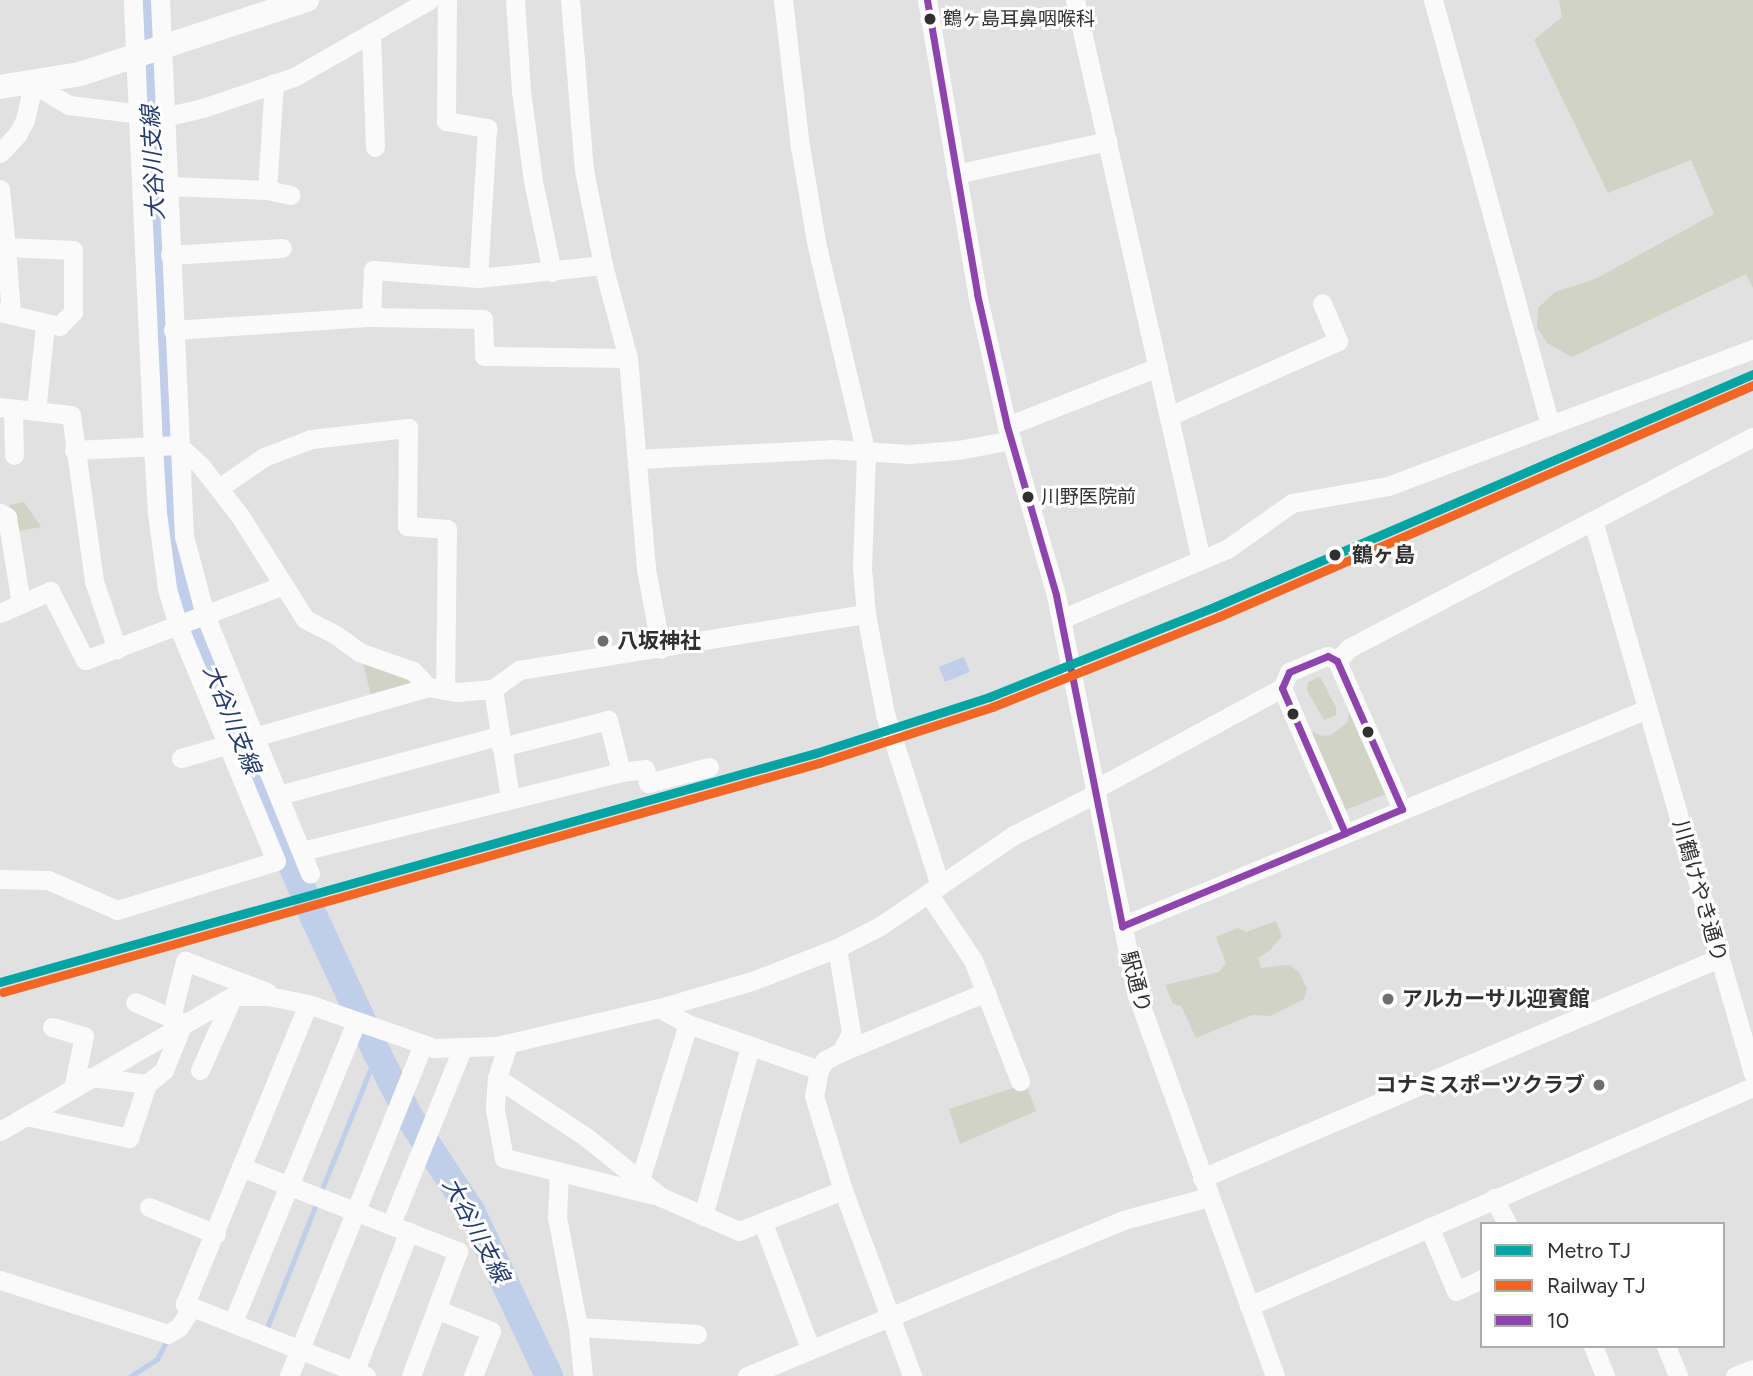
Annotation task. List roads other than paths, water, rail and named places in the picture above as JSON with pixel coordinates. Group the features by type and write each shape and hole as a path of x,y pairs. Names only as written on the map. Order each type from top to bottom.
{"main road":[{"path":"0,87 33,84 136,58 307,0"}],"street":[{"path":"133,0 153,446 157,513 167,588 178,625 241,740 279,795 310,874"},
{"path":"0,879 48,880 117,910 276,861 184,536 160,0"},
{"path":"0,153 17,135 25,120 33,84 69,105 164,117 203,108 294,77 429,0"},
{"path":"447,0 446,121 487,128 478,278"},
{"path":"515,0 521,91 533,181 552,272"},
{"path":"570,0 578,121 603,265 628,358 634,393 646,569 661,649"},
{"path":"783,0 800,146 816,242 866,453 862,568 866,614 885,714 934,889 973,960 1020,1081"},
{"name":"駅通り","path":"927,0 977,293 1009,433 1061,619 1137,995 1275,1376"},
{"path":"1075,0 1201,560"},
{"path":"1433,0 1550,425"},
{"path":"371,33 375,147"},
{"path":"267,190 274,83"},
{"path":"956,174 1107,141"},
{"path":"167,186 267,190 290,195"},
{"path":"0,189 6,247 6,313 45,325 59,326 73,312 74,250 6,247"},
{"path":"170,256 282,248"},
{"path":"371,317 373,270 478,278 603,265"},
{"path":"1170,416 1338,341 1322,303"},
{"path":"173,330 371,317 483,319 484,356 628,358"},
{"path":"36,411 45,325"},
{"path":"1061,619 1227,549 1292,503 1388,486 1753,349"},
{"path":"637,459 832,449 866,453 958,450 1009,433 1158,367"},
{"path":"14,455 7,408 71,415 94,581 117,649"},
{"path":"219,488 264,457 311,439 408,428 407,526 447,529 436,689"},
{"path":"1336,661 1349,648 1753,437"},
{"path":"74,450 178,444"},
{"path":"178,444 219,488 240,516 305,619 336,635 359,652 413,671 436,689"},
{"path":"0,513 6,517 21,603"},
{"name":"川鶴けやき通り","path":"1592,521 1753,1073"},
{"path":"0,613 50,591 85,660 283,585"},
{"path":"181,758 436,689 493,689 519,670 866,614"},
{"path":"0,1131 91,1077 177,1020 233,996 268,996 308,1004 433,1048 508,1044 659,1008 752,981 837,948 880,926 1032,824 1282,688 1289,672 1325,657 1336,661 1402,810"},
{"path":"1282,688 1345,833"},
{"path":"493,689 510,798"},
{"path":"1122,926 1647,709"},
{"path":"279,795 499,741 608,720 621,772"},
{"path":"302,851 621,772 645,769 648,783 709,767"},
{"path":"837,948 850,1032 841,1052"},
{"path":"1202,1178 1719,958"},
{"path":"26,1116 128,1138 148,1084 164,1070 177,1020 186,961 287,1000"},
{"path":"912,1376 843,1190 814,1096 819,1070 825,1060 841,1052 986,992"},
{"path":"200,1070 233,996"},
{"path":"135,1002 177,1020"},
{"path":"308,1004 186,1304 358,1375 420,1152 463,1047"},
{"path":"659,1008 688,1024 819,1070"},
{"path":"233,1322 356,1022"},
{"path":"640,1180 688,1024"},
{"path":"52,1027 84,1036 73,1088"},
{"path":"289,1376 423,1044"},
{"path":"508,1044 497,1078 495,1110 505,1158 661,1197 739,1231 843,1190"},
{"path":"703,1216 750,1046"},
{"path":"91,1077 148,1084"},
{"path":"497,1078 586,1137 661,1197"},
{"path":"1249,1306 1753,1087"},
{"path":"241,1167 457,1251 411,1376"},
{"path":"559,1172 556,1217 579,1327 583,1376"},
{"path":"747,1376 1123,1220 1209,1197"},
{"path":"1493,1199 1506,1222"},
{"path":"149,1207 216,1234"},
{"path":"763,1223 810,1348"},
{"path":"1429,1227 1456,1291 1480,1280"},
{"path":"0,1280 169,1334 179,1326 192,1307"},
{"path":"436,1309 491,1331 473,1376"},
{"path":"579,1327 697,1334"},
{"path":"1594,1348 1605,1376"},
{"path":"1667,1348 1678,1376"},
{"path":"1735,1376 1753,1369"}],"water":[{"path":"964,657 970,672 945,682 939,667"}],"waterway":[{"name":"大谷川支線","path":"145,0 170,526 187,611 313,915 377,1053 411,1120 471,1211 549,1376"},
{"path":"320,1194 377,1053"},
{"path":"267,1328 317,1202"},
{"path":"131,1376 157,1359 167,1340"}],"metro line":[{"name":"TJ","path":"0,982 816,753 989,697 1214,607 1753,374"}],"rail line":[{"name":"TJ","path":"3,992 819,763 992,707 1218,617 1753,385"}],"place":[{"name":"鶴ヶ島耳鼻咽喉科","path":"930,19"},
{"name":"川野医院前","path":"1028,497"},
{"name":"鶴ヶ島","path":"1335,555"},
{"name":"八坂神社","path":"603,641"},
{"name":"アルカーサル迎賓館","path":"1388,999"},
{"name":"コナミスポーツクラブ","path":"1599,1085"}]}
